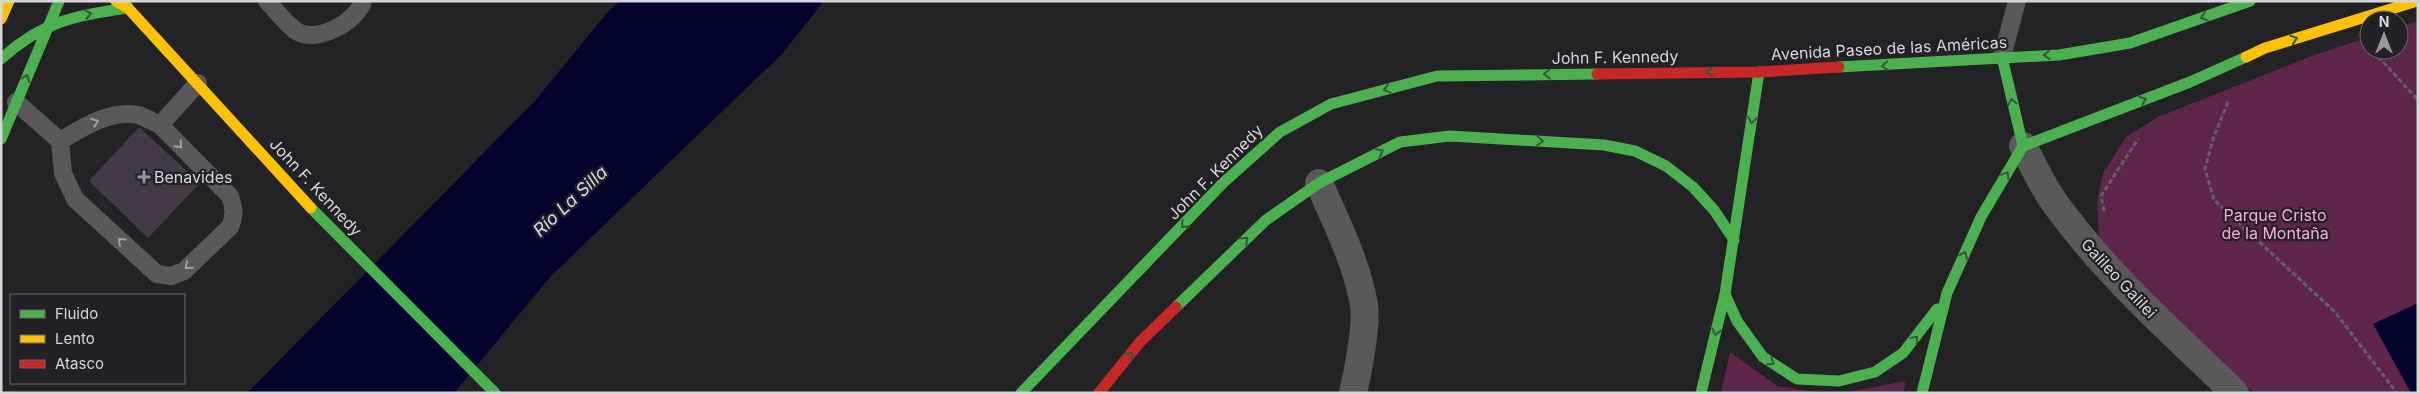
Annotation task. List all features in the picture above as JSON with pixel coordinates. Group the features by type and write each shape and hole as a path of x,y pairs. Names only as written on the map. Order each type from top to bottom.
{"street":[{"path":"1,19 9,1"},
{"path":"1,139 59,1"},
{"name":"John F. Kennedy","path":"116,1 126,4 316,214 496,393"},
{"name":"Avenida Paseo de las Américas","path":"1701,393 1725,294 1759,72 2058,55 2130,43 2250,1"},
{"path":"1725,294 1737,320 1763,357 1797,379 1839,381 1875,372 1903,354 1926,326 1947,292 1981,217 2023,146 2190,82 2265,48 2417,1"},
{"path":"1,59 49,23 126,4"},
{"path":"2002,57 2023,146"},
{"name":"John F. Kennedy","path":"1021,393 1223,183 1280,132 1332,104 1437,76 1759,72"},
{"path":"1099,393 1140,342 1266,220 1319,183 1400,142 1450,136 1604,145 1635,151 1666,166 1698,193 1714,210 1734,240"},
{"name":"Galileo Galilei","path":"2023,146 2055,204 2079,235 2130,293 2235,393"},
{"path":"1319,183 1353,263 1364,307 1358,370 1353,393"},
{"path":"1922,393 1947,292"}],"lane":[{"path":"267,1 297,32 310,36 328,33 344,23 361,6 363,1"},
{"path":"2002,57 2017,1"},
{"path":"160,125 198,83"},
{"path":"16,102 60,142 63,172 75,199 157,274 171,276 184,271 230,227 234,209 230,196 160,125 138,115 113,116 89,124 60,142"}],"path":[{"path":"2381,60 2418,100"},
{"path":"2222,99 2231,95 2213,139 2205,169 2214,200 2335,312 2397,393"},
{"path":"2105,214 2101,196 2138,139 2146,135"}],"green space":[{"name":"Parque Cristo de la Montaña","path":"2418,21 2418,393 2255,393 2148,305 2114,270 2099,236 2097,202 2103,173 2126,137 2158,117 2317,54 2359,40 2359,60 2409,60 2409,24"},
{"path":"1730,352 1777,386 1822,393 1721,393"},
{"path":"1906,381 1903,393 1844,393"}],"water":[{"name":"Río La Silla","path":"620,1 824,1 782,54 551,276 454,393 247,393 534,102 607,13"},
{"path":"2418,303 2418,393 2411,393 2373,324"}],"building":[{"path":"139,127 200,183 148,238 89,181"}],"traffic: fast":[{"path":"1,139 59,1"},
{"path":"1,59 30,36 45,28 76,17 128,8 125,1"},
{"path":"1839,67 2059,55 2130,43 2250,1"},
{"path":"2002,57 2023,146"},
{"path":"1922,393 1947,293 1981,217 2023,146 2190,82 2246,57"},
{"path":"1701,393 1725,294 1759,72"},
{"path":"1021,393 1223,183 1280,132 1331,104 1437,76 1597,74"},
{"path":"1176,307 1266,220 1319,183 1400,142 1450,136 1604,145 1635,151 1666,166 1693,187 1714,210 1734,240"},
{"path":"311,208 495,393"},
{"path":"1725,294 1737,321 1763,357 1797,379 1839,381 1875,372 1903,353 1937,309"}],"traffic: slow":[{"path":"1,19 9,1"},
{"path":"116,1 128,8 311,208"},
{"path":"2246,57 2265,48 2417,1"}],"traffic: jam":[{"path":"1597,74 1759,72 1839,67"},
{"path":"1099,393 1140,342 1176,307"}],"place":[{"name":"Benavides","path":"144,177"}]}
